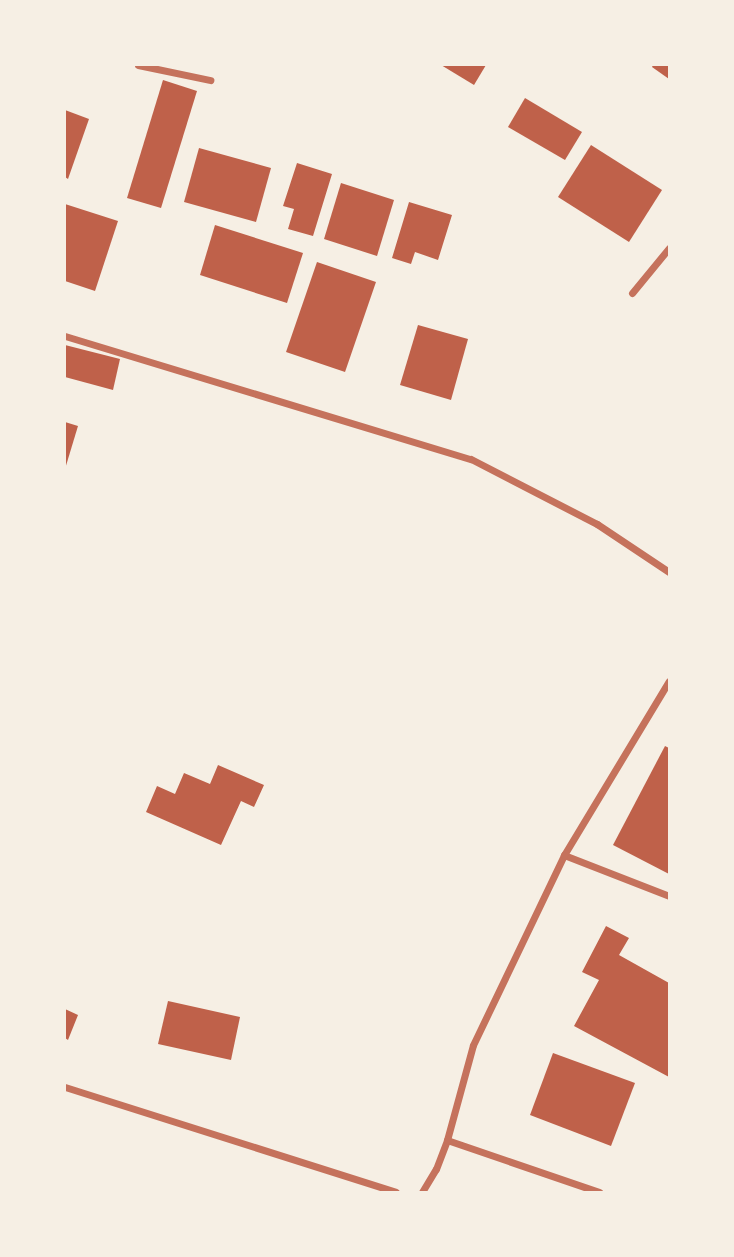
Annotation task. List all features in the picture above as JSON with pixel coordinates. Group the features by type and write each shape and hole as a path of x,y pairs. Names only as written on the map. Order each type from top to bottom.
{"street":[{"path":"138,65 210,80"},
{"path":"632,293 669,248"},
{"path":"65,335 471,459 597,524 669,572"},
{"path":"422,1192 436,1169 447,1140 473,1045 564,855 669,681"},
{"path":"564,855 669,896"},
{"path":"65,1087 396,1192"},
{"path":"447,1140 599,1192"}],"building":[{"path":"441,65 486,65 474,85"},
{"path":"669,65 669,79 652,67"},
{"path":"163,80 197,91 161,208 127,198"},
{"path":"525,98 582,132 565,160 508,127"},
{"path":"65,110 89,119 68,179 65,177"},
{"path":"591,145 662,190 629,242 558,197"},
{"path":"199,148 271,168 256,222 184,202"},
{"path":"297,163 332,174 313,236 288,229 294,209 283,206"},
{"path":"341,183 394,200 377,256 324,239"},
{"path":"409,202 452,215 438,260 415,252 411,264 392,258"},
{"path":"65,204 118,221 95,291 65,281"},
{"path":"215,225 303,253 287,303 200,275"},
{"path":"317,262 376,282 345,372 286,352"},
{"path":"418,325 468,339 451,400 400,385"},
{"path":"65,345 120,359 113,390 65,377"},
{"path":"65,422 78,426 65,469"},
{"path":"665,746 669,748 669,874 613,845"},
{"path":"218,765 264,785 254,807 241,801 221,845 146,812 157,786 175,794 184,773 210,784"},
{"path":"606,926 629,938 619,955 669,983 669,1077 574,1026 599,980 582,972"},
{"path":"168,1001 240,1017 231,1060 158,1044"},
{"path":"65,1009 78,1015 68,1040 65,1038"},
{"path":"553,1053 635,1083 611,1146 530,1115"}]}
